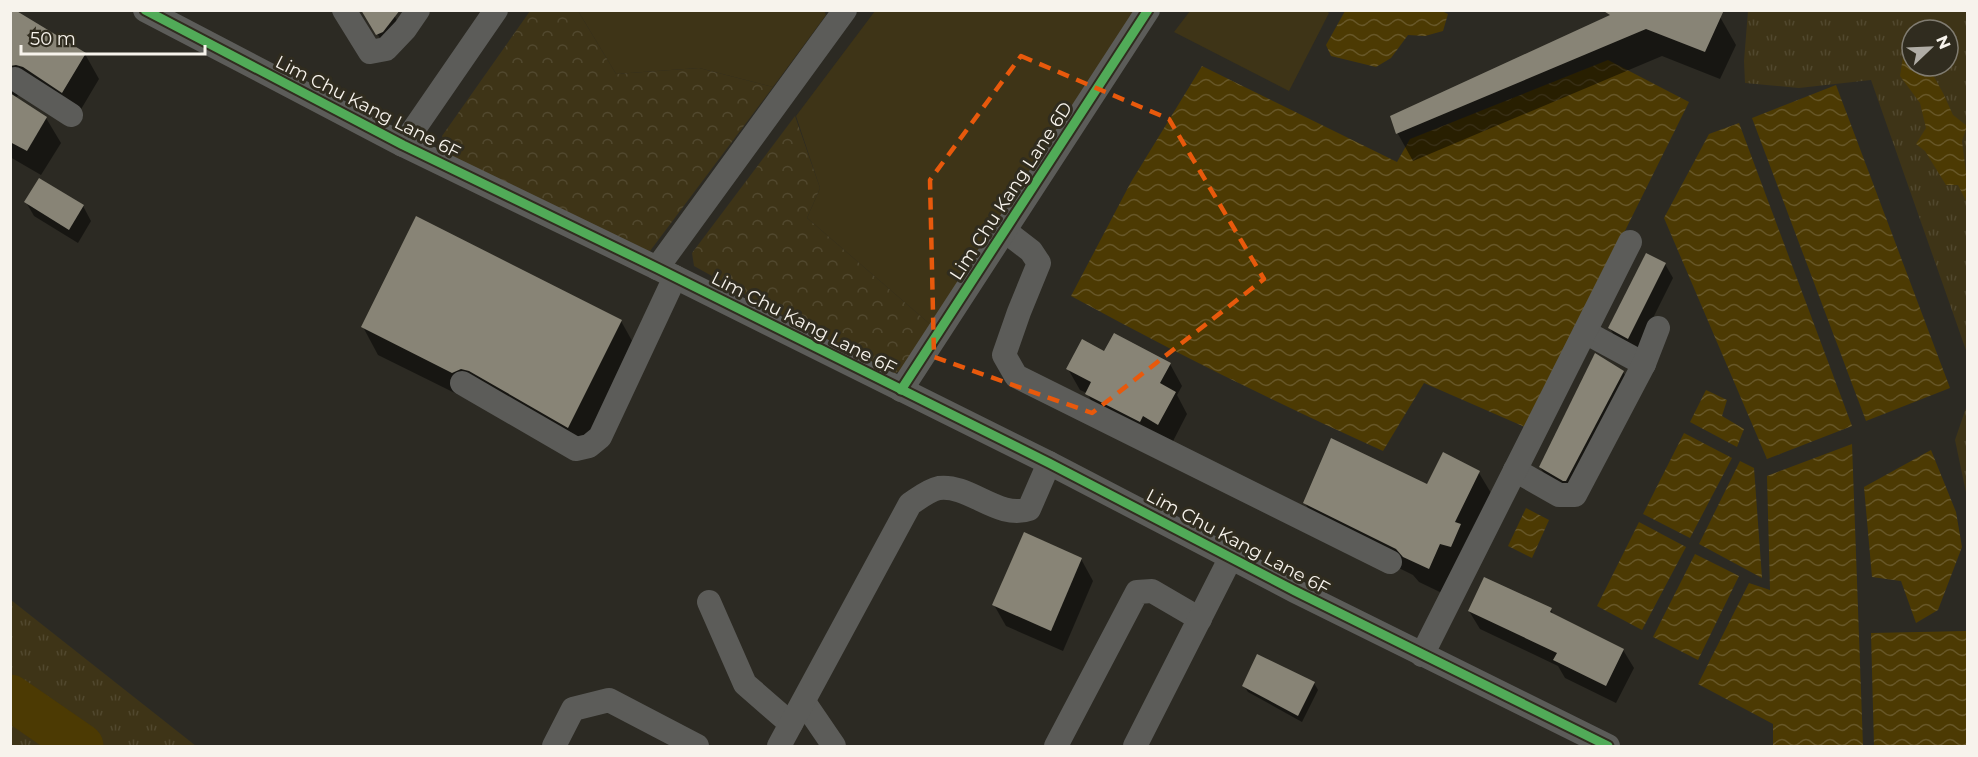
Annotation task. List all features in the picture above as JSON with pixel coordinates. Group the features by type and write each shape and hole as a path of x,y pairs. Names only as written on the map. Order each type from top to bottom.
{"street":[{"name":"Lim Chu Kang Lane 6F","path":"145,10 403,145 1049,463 1422,655 1608,747"},
{"path":"344,10 370,52 386,49 418,10"},
{"path":"403,145 496,10"},
{"path":"462,383 576,449 589,446 600,437 666,273 845,10"},
{"name":"Lim Chu Kang Lane 6D","path":"901,390 1148,10"},
{"path":"15,79 71,115"},
{"path":"1005,231 1031,251 1039,264 1004,355 1016,376 1390,562"},
{"path":"1422,655 1630,242"},
{"path":"1515,470 1559,495 1575,495 1644,363 1658,328"},
{"path":"1585,332 1644,363"},
{"path":"779,747 910,504 939,488 954,489 1010,511 1020,512 1029,509 1049,463"},
{"path":"1135,747 1231,557"},
{"path":"1056,747 1137,592 1152,591 1200,619"},
{"path":"709,602 745,684 791,724"},
{"path":"554,747 573,709 609,700 697,747"},
{"path":"804,702 834,747"}],"highlighted area":[{"path":"1021,56 1169,119 1264,279 1092,413 934,357 930,180"}],"green space":[{"path":"824,10 826,15 773,87 699,68 616,74 578,11"},
{"path":"1325,10 1329,13 1289,91 1174,32 1190,11"},
{"path":"530,11 578,11 616,74 699,68 773,87 644,259 448,154 442,136"},
{"path":"875,11 1135,11 932,326 807,218 820,188 796,116"},
{"path":"1748,11 1967,11 1967,353 1871,80 1799,88 1745,83 1744,61"},
{"path":"795,116 820,188 807,218 932,326 903,370 890,375 694,266 692,253"},
{"path":"1967,405 1967,497 1955,440"},
{"path":"11,600 196,746 11,746"}],"water":[{"path":"1345,11 1442,11 1448,14 1443,31 1425,36 1408,35 1391,58 1376,67 1331,56 1326,45"},
{"path":"1608,60 1689,102 1527,428 1424,383 1383,451 1226,376 1071,296 1131,182 1202,66 1397,162 1410,139"},
{"path":"1901,78 1935,78 1953,115 1967,126 1962,141 1967,203 1958,185 1946,185 1925,151 1916,144 1926,128 1920,103"},
{"path":"1836,85 1950,388 1866,421 1752,118"},
{"path":"1739,123 1852,426 1767,459 1664,218 1709,134"},
{"path":"1706,390 1727,400 1722,416 1744,429 1737,447 1690,422"},
{"path":"1684,433 1732,458 1690,538 1643,514"},
{"path":"1852,444 1863,746 1773,746 1773,724 1698,684 1749,583 1770,590 1767,476"},
{"path":"1931,450 1956,512 1962,547 1938,610 1916,623 1901,581 1872,577 1864,487"},
{"path":"1740,461 1754,468 1762,578 1699,544"},
{"path":"1526,508 1549,520 1532,558 1508,546"},
{"path":"1639,522 1686,547 1642,630 1597,606"},
{"path":"1695,554 1739,576 1698,660 1653,637"},
{"path":"1967,631 1967,746 1874,746 1871,633"}],"building":[{"path":"10,10 15,10 86,53 62,93 23,67 10,66"},
{"path":"361,10 400,10 383,32 376,35"},
{"path":"1602,10 1724,10 1705,52 1646,29 1396,134 1390,116 1610,15"},
{"path":"10,93 47,117 27,151 10,142"},
{"path":"39,178 84,205 69,230 24,202"},
{"path":"416,216 622,320 568,428 469,371 461,369 452,373 361,327"},
{"path":"1646,253 1666,263 1628,339 1608,328"},
{"path":"1114,333 1171,363 1160,383 1176,392 1158,425 1143,416 1140,422 1085,394 1091,382 1066,369 1082,339 1104,351"},
{"path":"1595,353 1624,371 1566,481 1563,481 1539,467"},
{"path":"1331,438 1427,484 1443,452 1480,471 1455,522 1461,524 1451,547 1440,544 1429,569 1403,557 1396,549 1303,503"},
{"path":"1024,532 1082,558 1051,631 992,605"},
{"path":"1484,577 1552,608 1550,612 1624,649 1606,686 1553,660 1557,653 1468,611"},
{"path":"1257,654 1315,682 1298,716 1242,686"}],"waterway":[{"path":"10,697 81,746"}],"cycle path":[{"path":"145,10 403,145 657,268 1049,463 1295,591 1608,746"},
{"path":"901,390 1148,10"}]}
